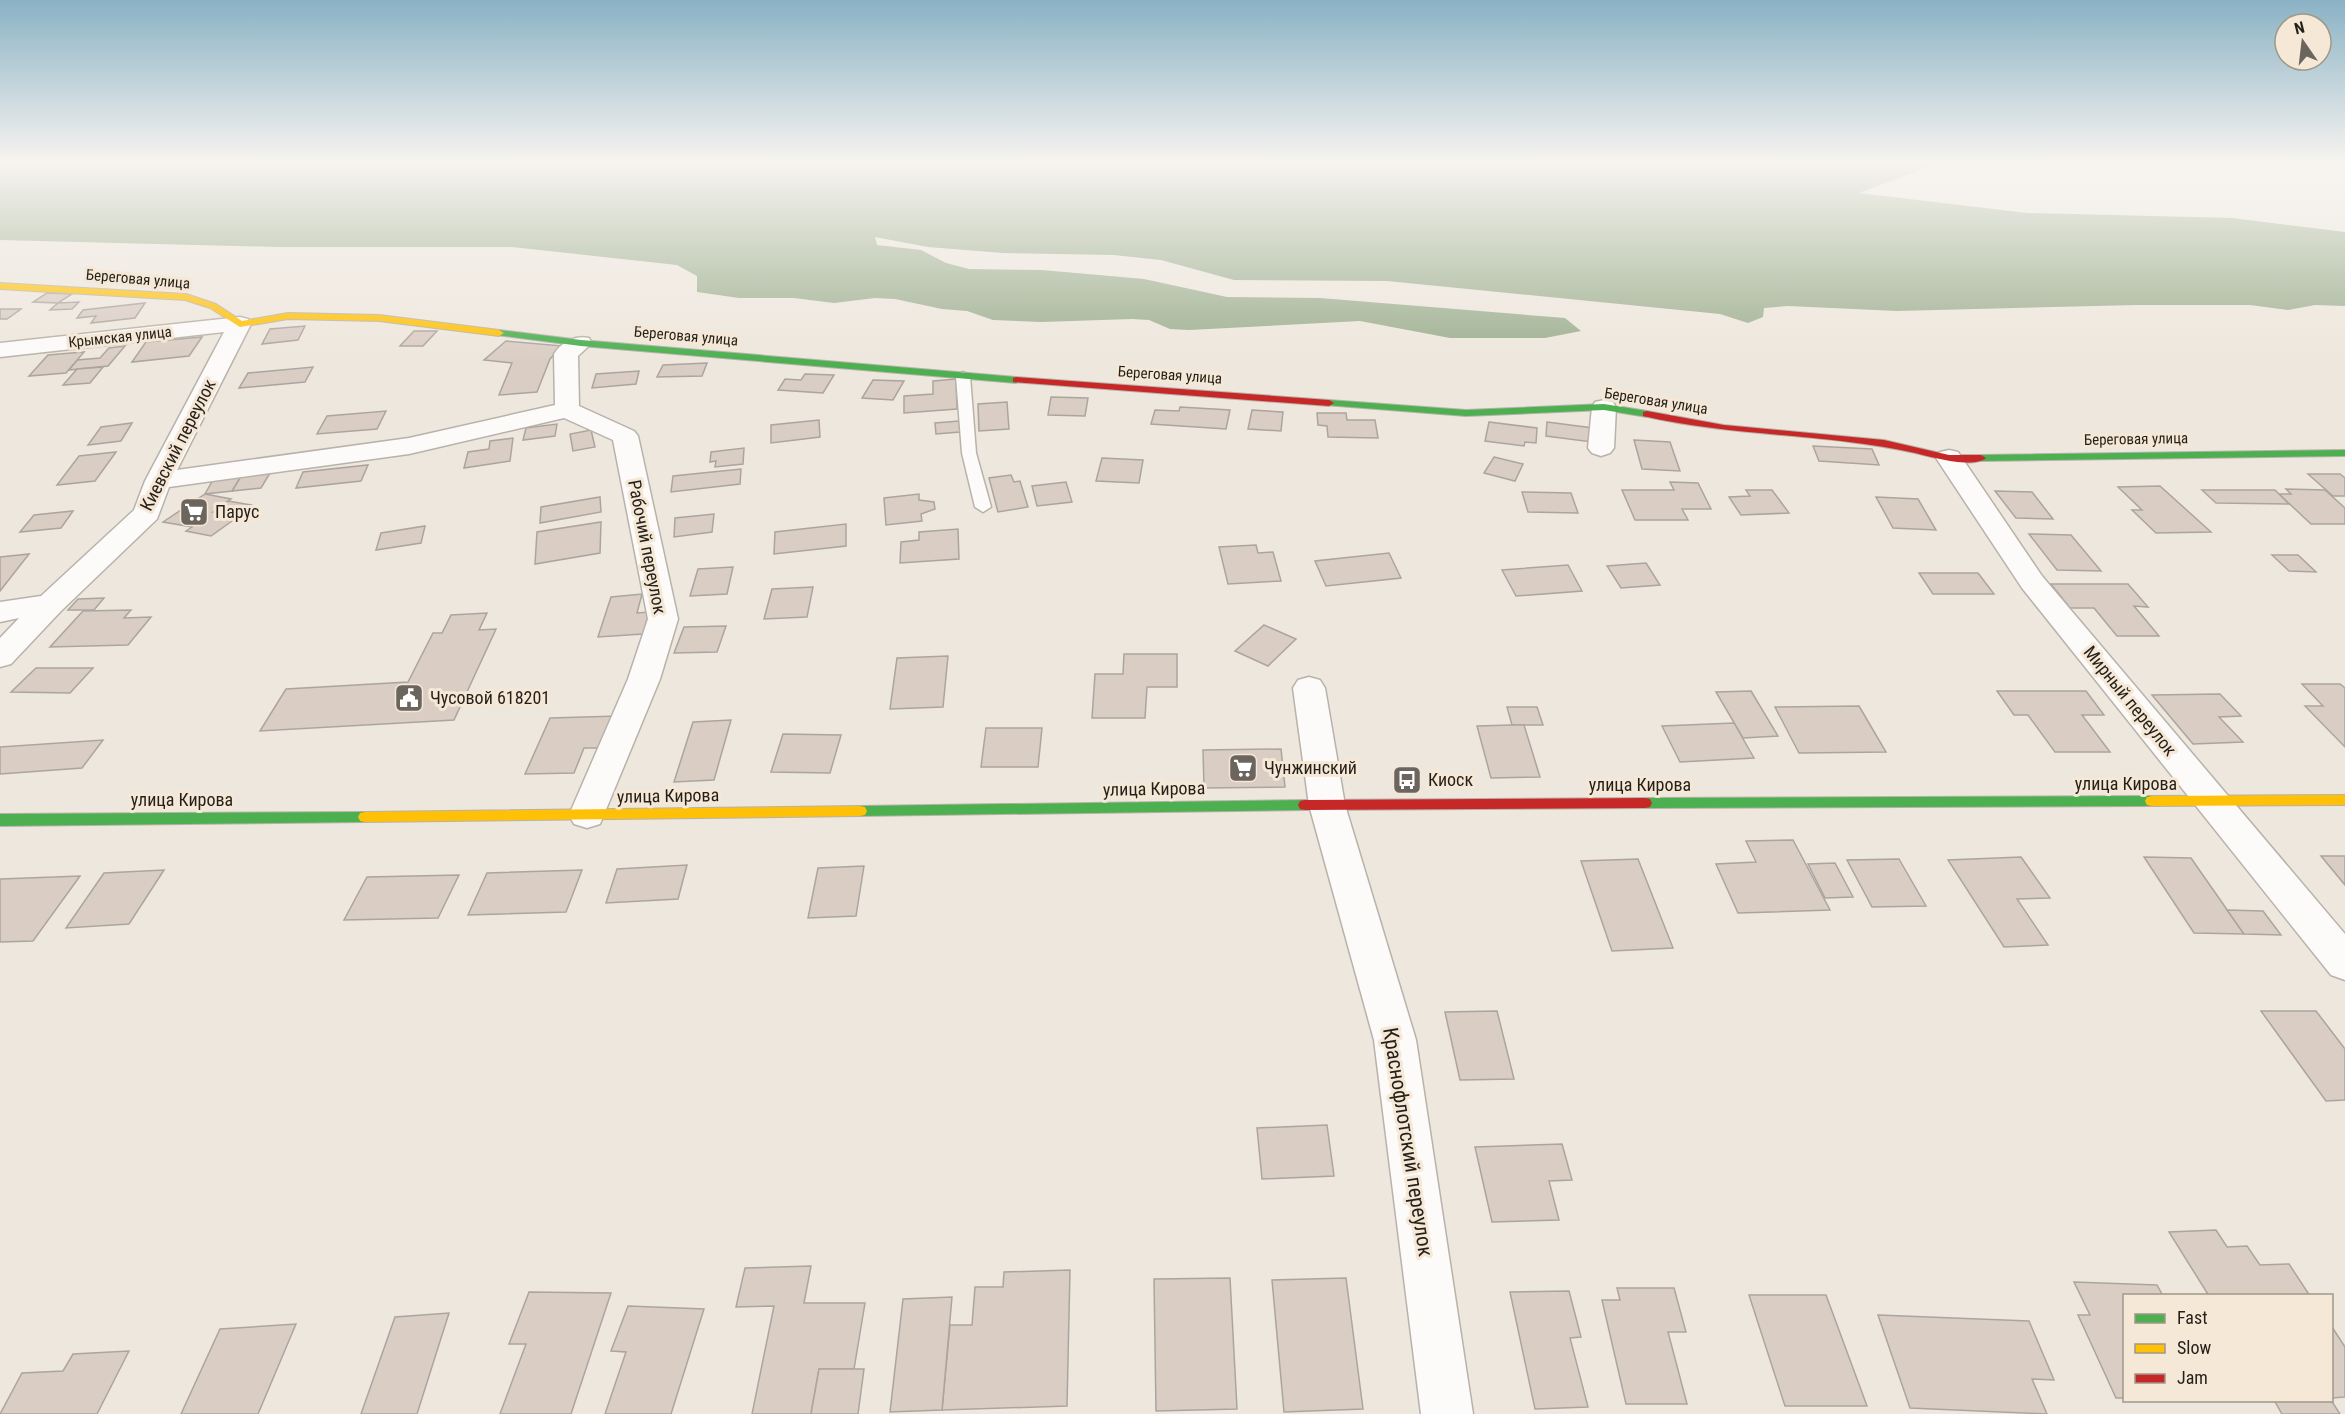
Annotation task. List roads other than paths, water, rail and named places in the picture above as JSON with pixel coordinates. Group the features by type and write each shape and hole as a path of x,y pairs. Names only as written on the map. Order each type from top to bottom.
{"street":[{"name":"Береговая улица","path":"0,286 186,297 213,306 240,324 288,316 379,318 580,343 963,376 1466,413 1604,407 1724,428 1884,443 1949,458 2345,453"},
{"name":"Крымская улица","path":"0,350 240,324"},
{"name":"Киевский переулок","path":"0,657 50,604 147,513 158,481 240,324"},
{"path":"158,481 409,446 567,410 566,354 580,343"},
{"path":"1601,447 1604,407"},
{"name":"Рабочий переулок","path":"567,410 625,436 663,619 644,679 587,815"},
{"name":"Мирный переулок","path":"1949,458 2032,582 2345,963"},
{"path":"0,612 50,604"},
{"name":"Краснофлотский переулок","path":"1310,688 1327,805 1395,1040 1448,1414"},
{"name":"улица Кирова","path":"0,820 1327,805 2345,800"}],"lane":[{"path":"963,376 969,453 983,507"}],"place":[{"name":"Парус","path":"194,512"},
{"name":"Чусовой 618201","path":"409,698"},
{"name":"Чунжинский","path":"1243,768"},
{"name":"Киоск","path":"1407,780"}]}
